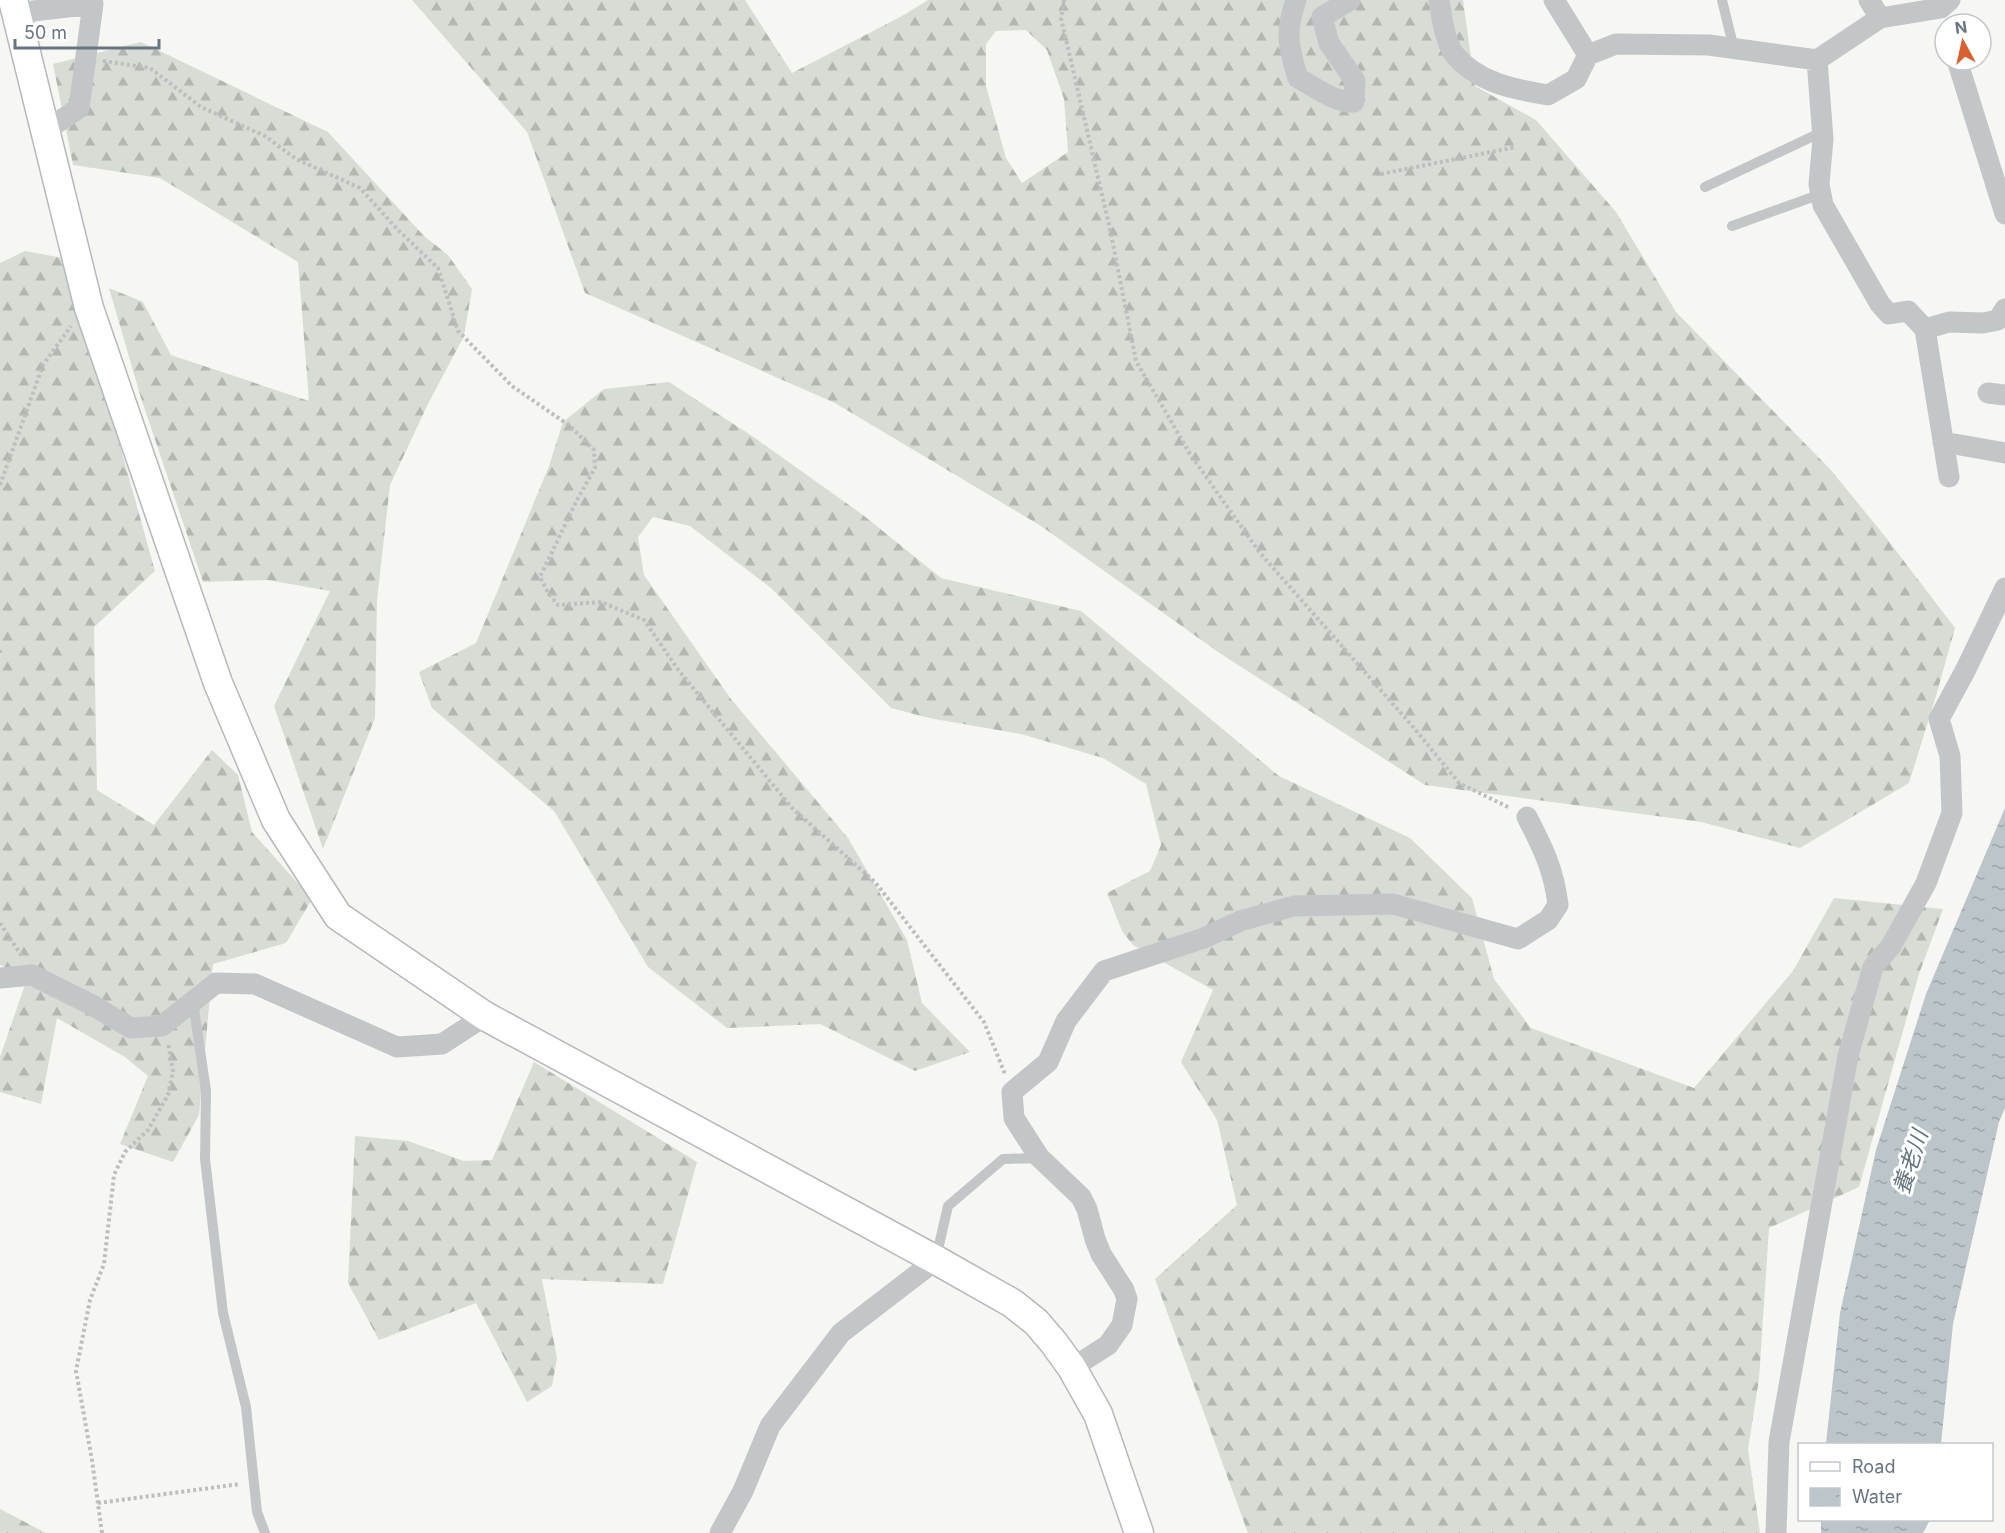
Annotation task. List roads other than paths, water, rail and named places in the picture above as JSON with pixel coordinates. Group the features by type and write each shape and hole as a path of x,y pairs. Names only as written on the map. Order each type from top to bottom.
{"street":[{"path":"1296,0 1289,21 1290,53 1298,78 1324,93 1347,102 1354,102 1355,81 1329,43 1322,17 1350,0"},
{"path":"1439,0 1441,17 1453,53 1483,78 1514,89 1548,95 1576,79 1588,55 1616,44 1709,45 1817,60 1880,18 1946,11"},
{"path":"1554,0 1588,55"},
{"path":"1869,0 1880,18"},
{"path":"45,131 79,108 93,4 15,7 45,131 89,308 218,683 276,820 338,916 485,1016 1012,1303 1036,1322 1072,1368 1098,1414 1140,1533"},
{"path":"1817,60 1822,132 1819,184 1823,205 1880,304 1889,314 1908,311 1925,329 1949,477"},
{"path":"1961,72 2005,214"},
{"path":"1925,329 1949,322 1983,323 1998,320 2005,309"},
{"path":"1943,442 2005,453"},
{"path":"1776,1533 1779,1442 1848,1056 1873,967 1891,946 1926,883 1952,813 1950,756 1939,718 1965,671 2005,588"},
{"path":"1072,1368 1108,1345 1122,1325 1127,1299 1124,1290 1101,1254 1081,1197 1039,1158 1014,1118 1012,1092 1048,1062 1066,1021 1104,971 1204,938 1239,921 1294,906 1393,904 1518,939 1548,920 1558,905 1555,880 1544,849 1527,817"},
{"path":"0,978 33,975 131,1028 162,1026 216,983 255,984 397,1047 442,1044 485,1016"},
{"path":"720,1533 742,1491 770,1426 841,1333 936,1260"}],"lane":[{"path":"1722,0 1734,49"},
{"path":"1705,187 1822,132"},
{"path":"1732,226 1821,194"},
{"path":"193,1002 206,1091 205,1159 223,1313 246,1407 257,1512 265,1533"},
{"path":"936,1260 948,1206 1003,1159 1039,1158"}],"water":[{"name":"養老川","path":"2005,808 2005,1108 1999,1122 1953,1324 1941,1443 1826,1443 1840,1313 1876,1150 1926,994"},
{"path":"1821,1521 1929,1521 1923,1533 1821,1533"}]}
